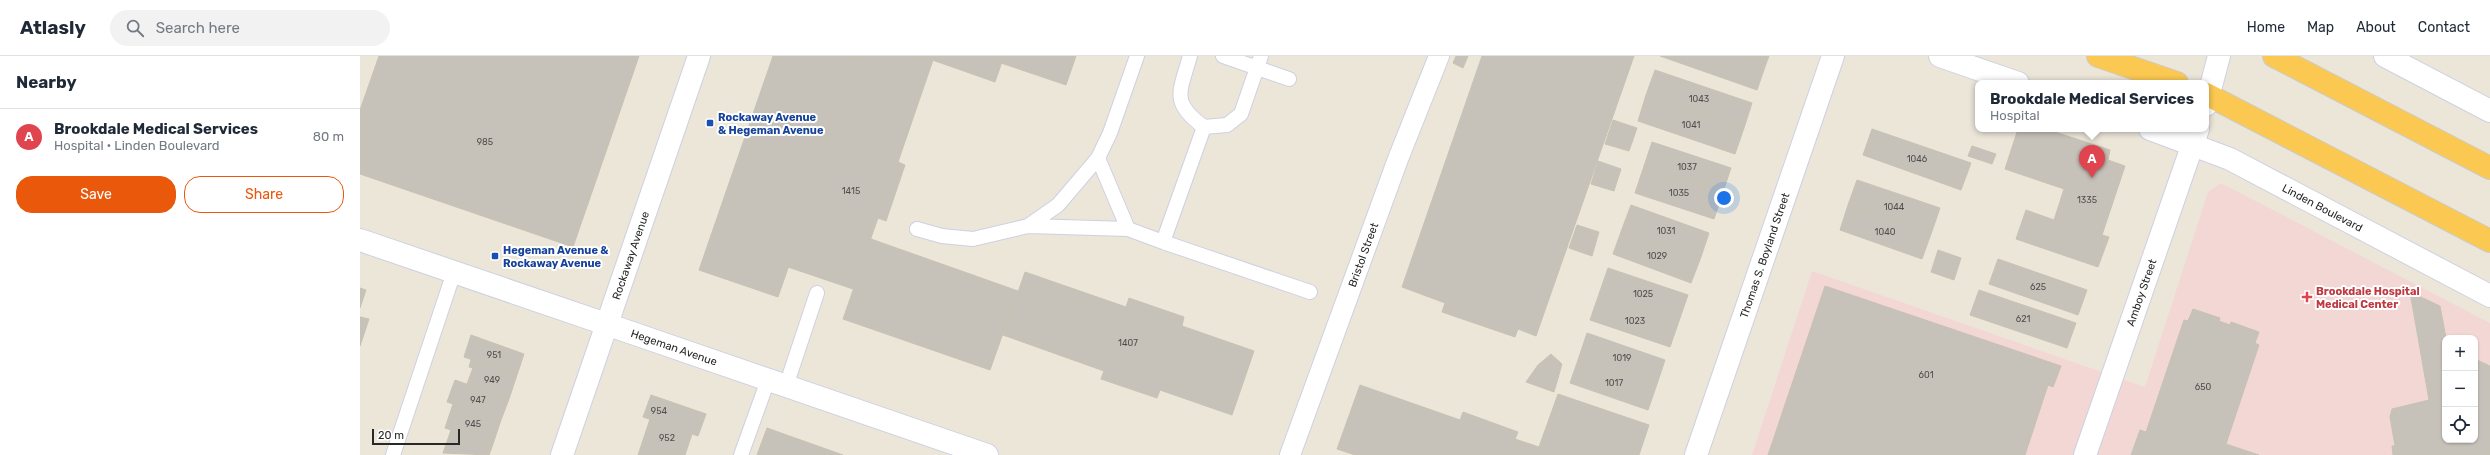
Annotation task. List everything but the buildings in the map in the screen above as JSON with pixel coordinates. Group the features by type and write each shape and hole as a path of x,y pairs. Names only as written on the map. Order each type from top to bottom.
{"highway":[{"path":"2098,56 2169,80"},
{"path":"2274,56 2490,168"},
{"path":"2209,99 2490,241"}],"street":[{"name":"Rockaway Avenue","path":"562,455 699,56"},
{"name":"Bristol Street","path":"1290,455 1398,159 1439,56"},
{"name":"Thomas S. Boyland Street","path":"1696,455 1833,56"},
{"path":"1940,56 2009,80"},
{"path":"2209,91 2219,56"},
{"path":"2385,56 2490,111"},
{"name":"Linden Boulevard","path":"2169,132 2195,136 2230,160 2490,296"},
{"name":"Amboy Street","path":"2085,455 2195,136"},
{"name":"Hegeman Avenue","path":"360,240 777,383 942,448 987,455"}],"lane":[{"path":"1028,226 1058,205 1098,158 1110,133 1137,56"},
{"path":"1190,56 1179,93 1187,114 1204,127 1227,124 1241,114 1259,62"},
{"path":"1223,56 1259,62 1289,79"},
{"path":"1162,242 1204,127"},
{"path":"1098,158 1128,230"},
{"path":"917,229 942,236 972,239 1028,226 1128,230 1310,292"},
{"path":"393,455 454,272"},
{"path":"741,455 777,383 818,293"}],"shaded area":[{"name":"Brookdale Hospital Medical Center","path":"2221,183 2490,323 2490,455 1752,455 1812,271 2145,387 2208,192"}],"place":[{"name":"Rockaway Avenue & Hegeman Avenue","path":"710,123"},
{"name":"Brookdale Medical Services","path":"2092,178"},
{"name":"Hegeman Avenue & Rockaway Avenue","path":"495,256"},
{"name":"Brookdale Hospital Medical Center","path":"2307,297"}]}
